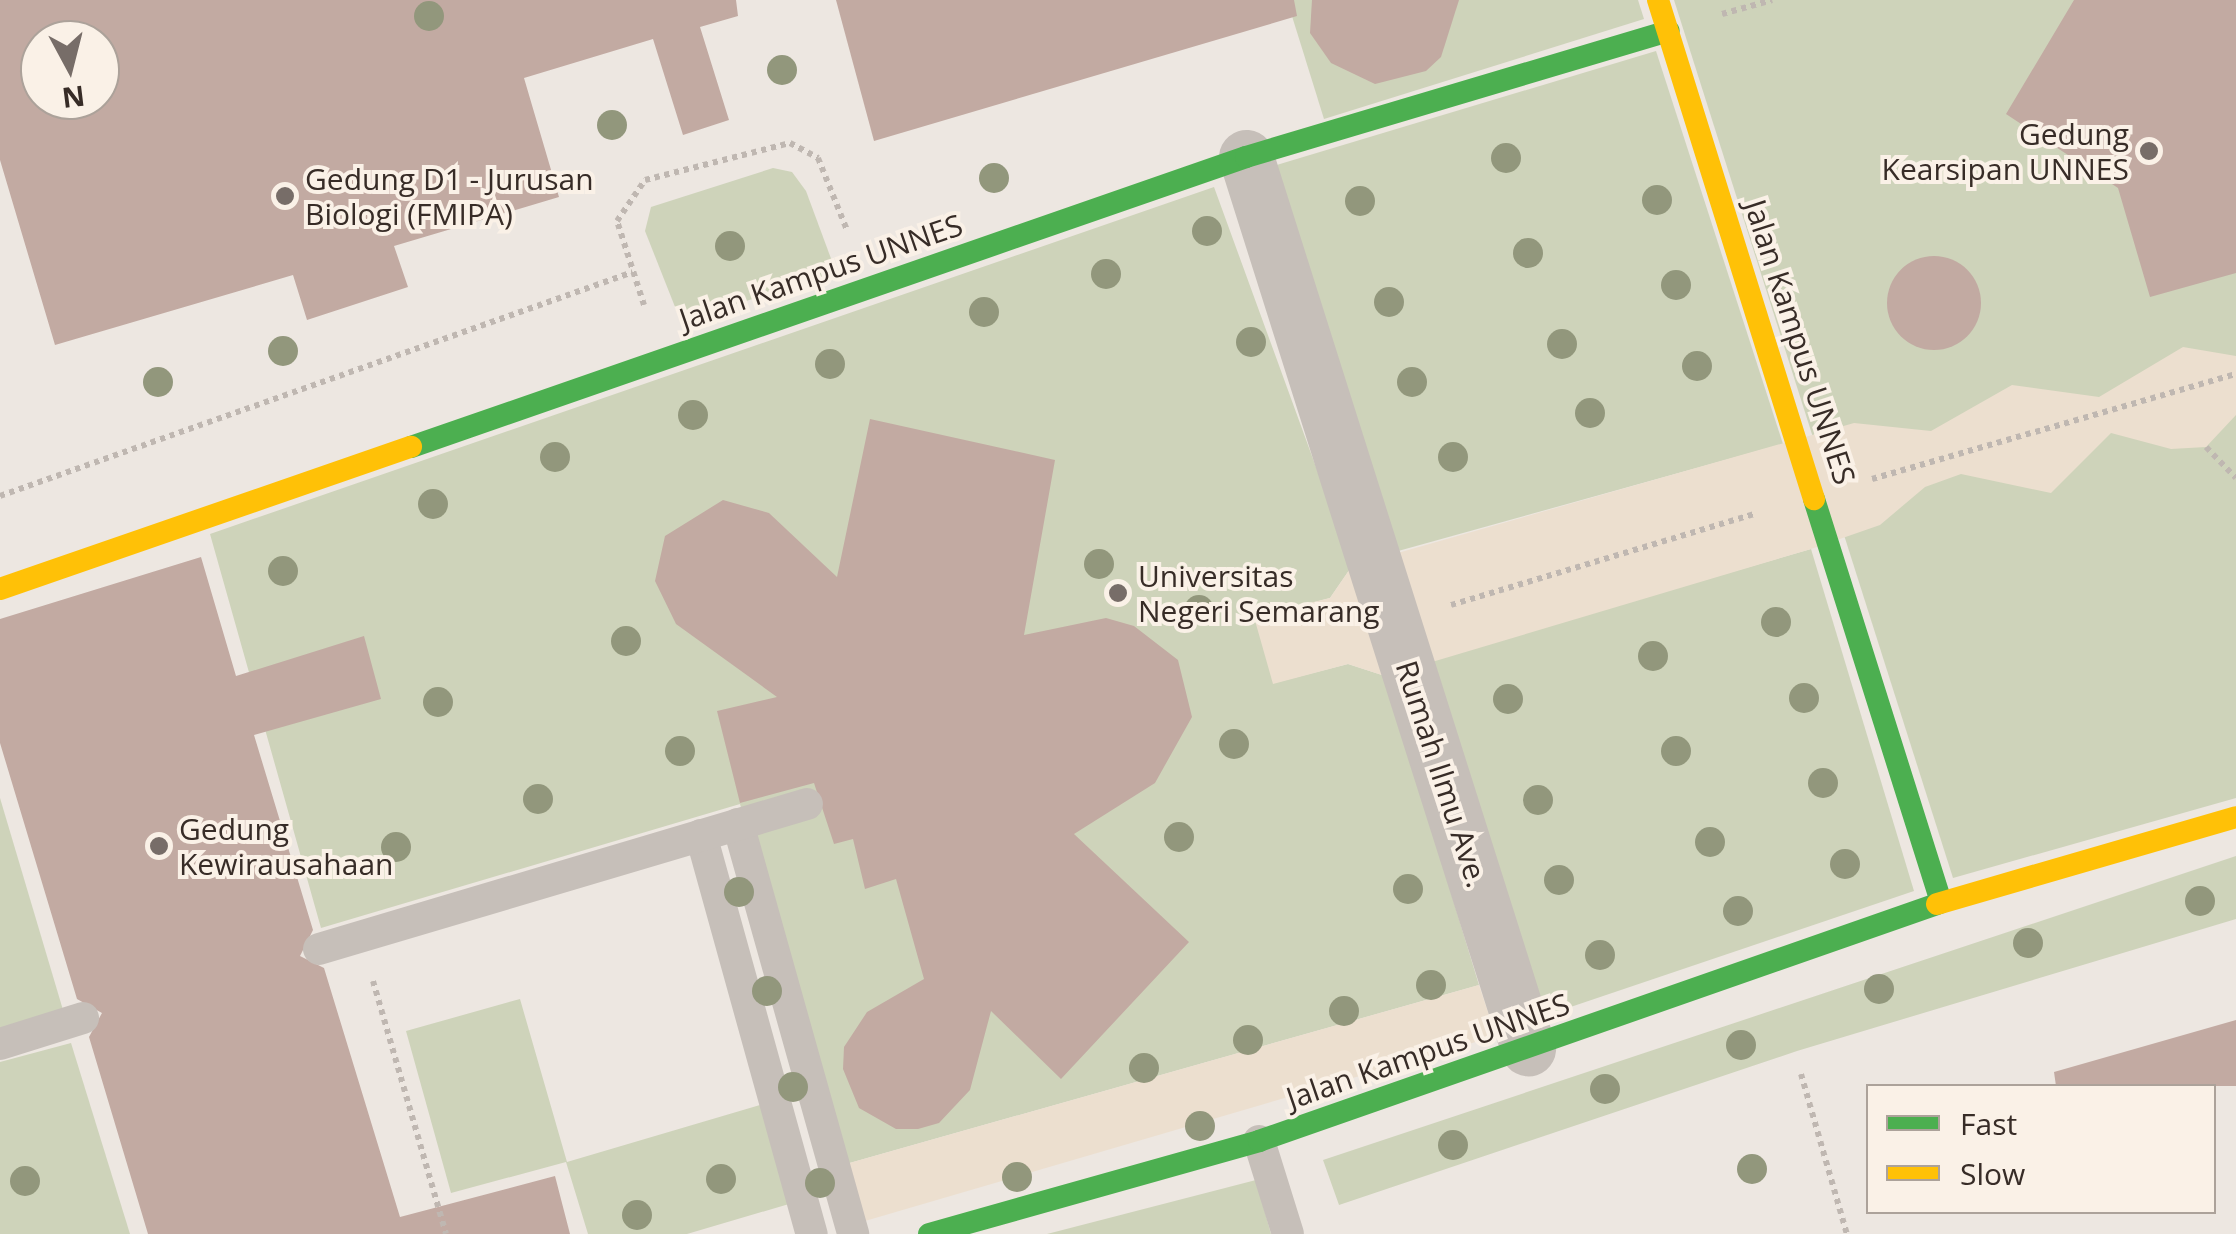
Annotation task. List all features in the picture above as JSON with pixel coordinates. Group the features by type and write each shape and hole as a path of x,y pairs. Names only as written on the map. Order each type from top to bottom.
{"street":[{"name":"Jalan Kampus UNNES","path":"1658,0 1940,903"},
{"name":"Jalan Kampus UNNES","path":"0,590 1246,157 1669,31"},
{"name":"Rumah Ilmu Ave.","path":"1246,157 1528,1048"},
{"name":"Jalan Kampus UNNES","path":"929,1234 1258,1141 1940,903 2236,817"}],"lane":[{"path":"318,949 807,804"},
{"path":"738,824 852,1234"},
{"path":"701,835 812,1234"},
{"path":"0,1044 83,1018"},
{"path":"1258,1141 1288,1234"}],"path":[{"path":"662,358 617,222 645,180 790,143 827,174 867,288"},
{"path":"0,496 633,272"},
{"path":"2206,447 2236,478"},
{"path":"360,936 446,1234"},
{"path":"1801,1074 1847,1234"}],"green space":[{"path":"1287,0 1638,0 1644,19 1324,119"},
{"path":"1674,0 2236,0 2236,798 1953,878"},
{"path":"1656,51 1783,444 1391,553 1270,167"},
{"path":"773,168 792,172 806,191 836,272 681,322 645,231 651,207"},
{"path":"1214,187 1352,566 1330,598 1255,617 1274,683 1348,664 1385,676 1479,985 846,1164 740,804 321,928 210,534"},
{"path":"1811,549 1914,891 1541,1017 1432,659"},
{"path":"0,798 63,1010 0,1028"},
{"path":"2236,856 2236,919 1797,1051 1339,1205 1323,1160"},
{"path":"520,999 567,1162 760,1105 789,1204 687,1234 588,1234 566,1162 451,1193 406,1031"},
{"path":"71,1043 130,1234 0,1234 0,1062"},
{"path":"1256,1180 1271,1234 1047,1234"}],"shaded area":[{"path":"2183,347 2236,356 2236,415 2206,447 2171,449 2111,433 2051,493 1961,474 1925,487 1880,525 1811,549 1385,676 1348,664 1273,684 1254,617 1330,598 1352,566 1854,423 1931,431 2012,385 2099,397"},
{"path":"1479,985 1496,1036 865,1221 846,1164"}],"building":[{"path":"0,0 736,0 738,16 700,27 729,120 683,135 653,39 524,78 559,197 394,246 408,287 307,320 293,275 55,345 0,160"},
{"path":"836,0 1294,0 1297,16 874,141"},
{"path":"1312,0 1459,0 1441,57 1426,71 1375,84 1331,63 1310,33"},
{"name":"Gedung Kearsipan UNNES","path":"2074,0 2236,0 2236,273 2150,297 2118,188 2006,114"},
{"path":"1934,256 1952,260 1967,270 1977,285 1981,303 1977,321 1967,336 1952,346 1934,350 1916,346 1901,336 1891,321 1887,303 1891,285 1901,270 1916,260"},
{"path":"870,419 1055,460 1024,635 1106,618 1134,626 1178,660 1192,717 1155,783 1074,834 1189,942 1061,1079 991,1011 970,1090 939,1123 918,1129 896,1129 859,1108 843,1069 844,1047 867,1012 924,979 896,879 865,889 853,839 834,844 814,783 740,803 717,711 777,697 676,624 655,581 665,536 723,500 769,513 837,577"},
{"name":"Gedung Kewirausahaan","path":"201,557 236,676 364,636 381,699 254,735 313,930 300,956 324,968 400,1217 555,1176 570,1234 148,1234 89,1037 102,1013 77,999 0,743 0,619"},
{"path":"2236,1020 2236,1086 2056,1084 2054,1072"}],"traffic: fast":[{"path":"411,447 1246,157 1669,31"},
{"path":"1814,499 1941,903"},
{"path":"929,1234 1259,1141 1937,904"}],"traffic: slow":[{"path":"1658,0 1814,499"},
{"path":"0,589 411,447"},
{"path":"1937,904 2236,817"}],"place":[{"name":"Gedung Kearsipan UNNES","path":"2149,151"},
{"name":"Gedung D1 - Jurusan Biologi (FMIPA)","path":"285,196"},
{"name":"Universitas Negeri Semarang","path":"1118,593"},
{"name":"Gedung Kewirausahaan","path":"159,846"}]}
